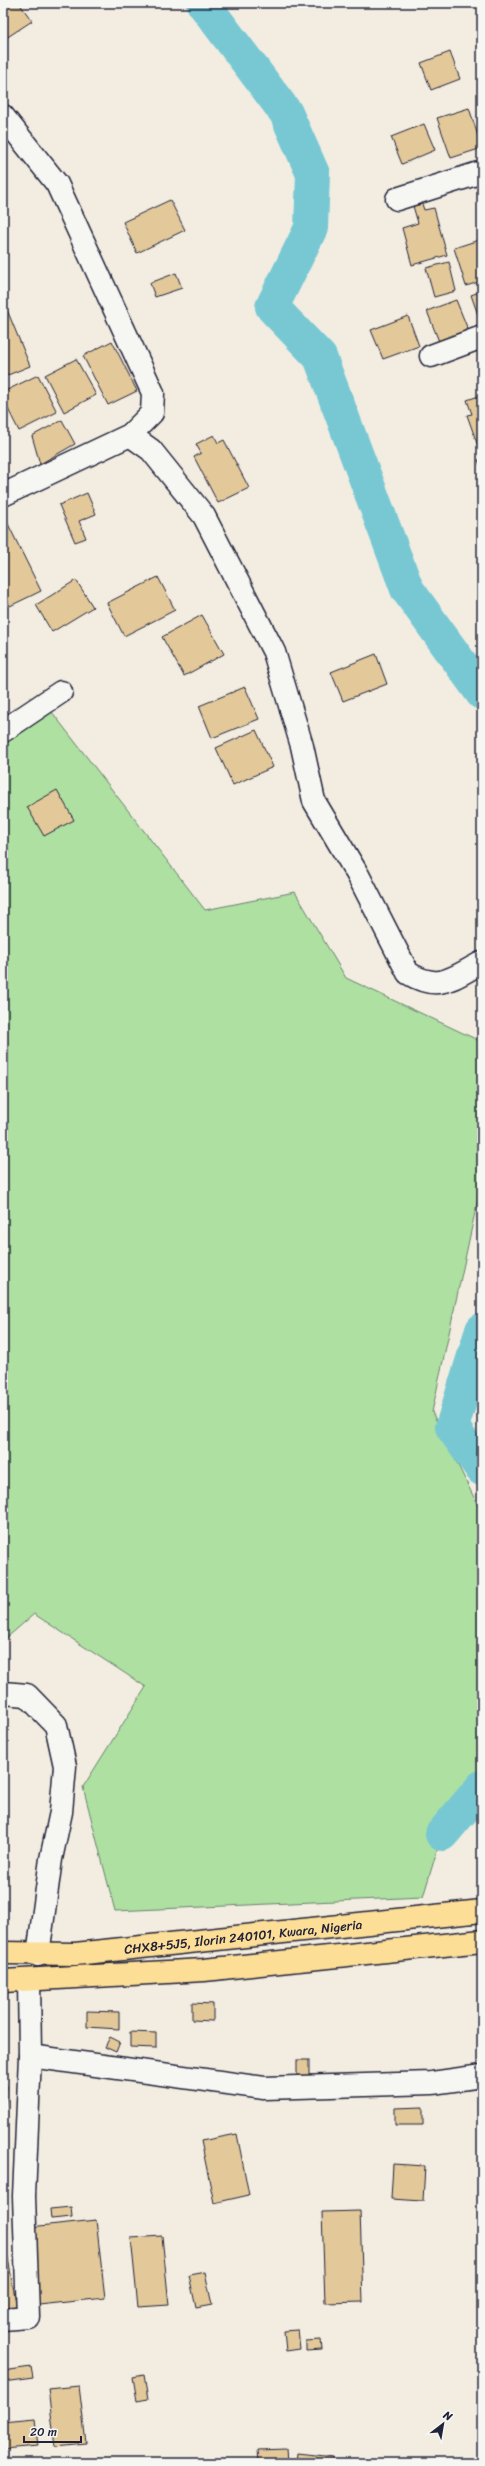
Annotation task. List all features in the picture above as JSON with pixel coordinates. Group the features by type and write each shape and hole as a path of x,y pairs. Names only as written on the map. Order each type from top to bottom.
{"main road":[{"name":"CHX8+5J5, Ilorin 240101, Kwara, Nigeria","path":"3,1953 38,1955 189,1943 482,1911"},
{"name":"CHX8+5J5, Ilorin 240101, Kwara, Nigeria","path":"3,1981 204,1970 482,1941"}],"street":[{"path":"3,116 57,184 153,393 152,413 130,435 3,495"},
{"path":"397,199 482,172"},
{"path":"431,356 482,337"},
{"path":"130,435 151,450 204,516 274,652 302,746 314,801 358,875 408,973 423,982 443,984 481,963"},
{"path":"3,731 61,692"},
{"path":"3,1693 27,1696 56,1725 65,1766 61,1812 51,1859 38,1955"},
{"path":"3,2319 28,2317 24,2196 30,2056 29,1980"},
{"path":"30,2056 264,2088 432,2082 482,2076"}],"green space":[{"path":"45,703 205,910 295,892 346,978 482,1042 482,1180 432,1412 482,1514 482,1778 442,1834 423,1897 115,1911 83,1787 146,1687 34,1614 3,1641 3,736"}],"building":[{"path":"6,3 19,3 32,21 3,40 3,5"},
{"path":"450,52 460,79 431,90 421,63"},
{"path":"469,108 482,148 451,158 437,118"},
{"path":"424,124 435,150 402,164 391,137"},
{"path":"170,200 185,230 137,253 123,222"},
{"path":"422,204 424,210 434,208 447,255 412,265 402,228 418,223 413,206"},
{"path":"482,239 482,281 466,286 454,248"},
{"path":"449,262 456,291 434,297 426,268"},
{"path":"176,273 182,288 155,297 150,283"},
{"path":"482,291 482,326 471,295"},
{"path":"3,300 30,366 3,377"},
{"path":"456,300 469,332 440,344 427,311"},
{"path":"408,316 419,346 383,359 371,330"},
{"path":"112,341 137,391 108,405 83,356"},
{"path":"76,359 96,395 64,412 45,375"},
{"path":"38,375 57,412 19,431 3,399 3,392"},
{"path":"482,395 482,445 478,446 467,415 472,414 467,400"},
{"path":"62,420 75,444 40,464 32,436"},
{"path":"214,435 218,443 224,440 249,488 218,503 194,457 201,453 196,444"},
{"path":"482,458 482,470 478,460"},
{"path":"87,493 96,514 79,521 86,538 75,542 59,505"},
{"path":"6,520 41,591 10,606 3,592 3,521"},
{"path":"158,577 175,610 124,636 107,603"},
{"path":"76,580 93,607 52,632 36,605"},
{"path":"202,615 224,654 184,676 162,637"},
{"path":"376,654 387,684 343,701 331,672"},
{"path":"245,687 259,719 212,738 199,706"},
{"path":"256,730 273,767 233,785 216,748"},
{"path":"57,790 74,820 44,836 27,807"},
{"path":"192,2003 213,2004 213,2021 192,2020"},
{"path":"87,2011 119,2012 119,2029 87,2027"},
{"path":"130,2032 156,2033 156,2048 130,2047"},
{"path":"110,2037 120,2042 116,2052 105,2047"},
{"path":"297,2060 309,2060 309,2076 297,2076"},
{"path":"3,2085 7,2086 4,2121 3,2121"},
{"path":"423,2107 423,2125 395,2125 395,2108"},
{"path":"237,2134 249,2195 214,2203 201,2141"},
{"path":"3,2154 6,2176 3,2176"},
{"path":"393,2164 425,2166 423,2201 391,2199"},
{"path":"71,2207 72,2217 51,2219 50,2209"},
{"path":"360,2211 363,2302 325,2303 322,2212"},
{"path":"96,2220 105,2298 39,2305 30,2227"},
{"path":"3,2231 17,2308 3,2310"},
{"path":"162,2236 169,2305 138,2307 131,2238"},
{"path":"205,2272 212,2305 196,2308 189,2275"},
{"path":"298,2330 300,2349 286,2351 284,2331"},
{"path":"321,2340 322,2350 306,2351 306,2341"},
{"path":"31,2367 33,2378 3,2382 3,2371"},
{"path":"144,2375 148,2399 137,2401 133,2377"},
{"path":"79,2386 86,2443 55,2446 48,2389"},
{"path":"35,2420 38,2446 3,2449 3,2423"},
{"path":"286,2449 287,2463 258,2463 257,2450"},
{"path":"297,2453 333,2457 333,2463 296,2463"}],"waterway":[{"path":"203,3 286,113 313,174 311,228 272,307 320,357 407,589 482,693"},
{"path":"482,1330 452,1427 482,1469"},
{"path":"442,1834 482,1787"}]}
